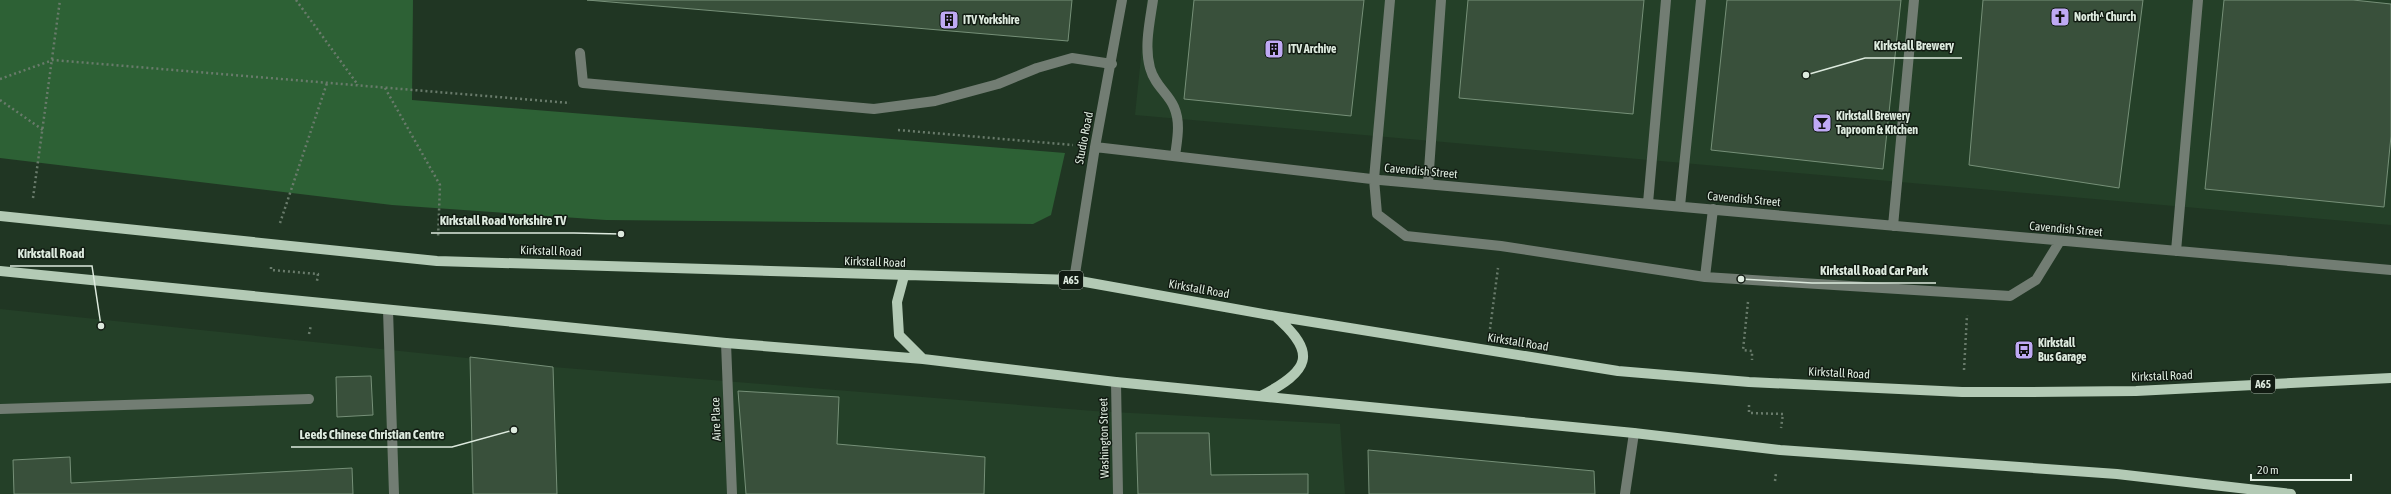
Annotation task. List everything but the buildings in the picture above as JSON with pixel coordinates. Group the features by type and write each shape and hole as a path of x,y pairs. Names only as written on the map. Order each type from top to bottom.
{"main road":[{"name":"Kirkstall Road","path":"0,216 30,221 437,261 1074,280 1275,316 1618,371 1749,382 1962,392 2136,391 2391,378"},
{"path":"0,271 726,343 923,358 1116,382 1634,433 1780,450 2117,474 2261,492 2291,494"},
{"path":"904,276 897,302 899,335 923,358"},
{"path":"1261,396 1292,378 1303,361 1302,347 1299,339 1275,316"}],"street":[{"name":"Studio Road","path":"1074,280 1095,147 1112,64 1122,0"},
{"path":"1153,0 1149,26 1150,67 1157,85 1174,107 1179,126 1175,156"},
{"path":"1390,0 1374,179 1378,214 1406,236 1501,246 1705,276 2010,296 2036,280 2060,241"},
{"path":"1428,184 1442,0"},
{"path":"1648,203 1666,0"},
{"path":"1680,206 1701,0"},
{"path":"1893,226 1914,0"},
{"path":"2176,251 2198,0"},
{"path":"580,53 583,84 874,109 935,101 998,84 1037,68 1072,58 1112,64"},
{"name":"Cavendish Street","path":"1095,147 1374,179 2391,270"},
{"path":"1705,276 1713,209"},
{"path":"388,310 394,494"},
{"name":"Aire Place","path":"726,343 732,494"},
{"name":"Washington Street","path":"1116,382 1118,494"},
{"path":"0,409 309,399"},
{"path":"1625,494 1634,433"}],"path":[{"path":"30,221 60,0"},
{"path":"296,0 358,85"},
{"path":"0,80 53,60 554,102"},
{"path":"309,334 318,274 270,270 273,244 327,83"},
{"path":"384,87 440,185 437,261"},
{"path":"0,100 43,130"},
{"path":"1488,350 1501,246"},
{"path":"1962,392 1968,293"}],"shaded area":[{"path":"1147,0 2391,0 2391,225 1135,115"},
{"path":"0,309 553,367 1094,411 1340,424 1345,494 0,494"}],"green space":[{"path":"0,0 413,0 412,100 1065,153 1051,215 1033,224 606,220 392,205 0,158"}],"place":[{"name":"North^ Church","path":"2060,17"},
{"name":"ITV Yorkshire","path":"949,20"},
{"name":"ITV Archive","path":"1274,49"},
{"name":"Kirkstall Brewery","path":"1806,75"},
{"name":"Kirkstall Brewery Taproom & Kitchen","path":"1822,123"},
{"name":"Kirkstall Road Yorkshire TV","path":"621,234"},
{"name":"Kirkstall Road Car Park","path":"1741,279"},
{"name":"Kirkstall Road","path":"101,326"},
{"name":"Kirkstall Bus Garage","path":"2024,350"},
{"name":"Leeds Chinese Christian Centre","path":"514,430"}]}
